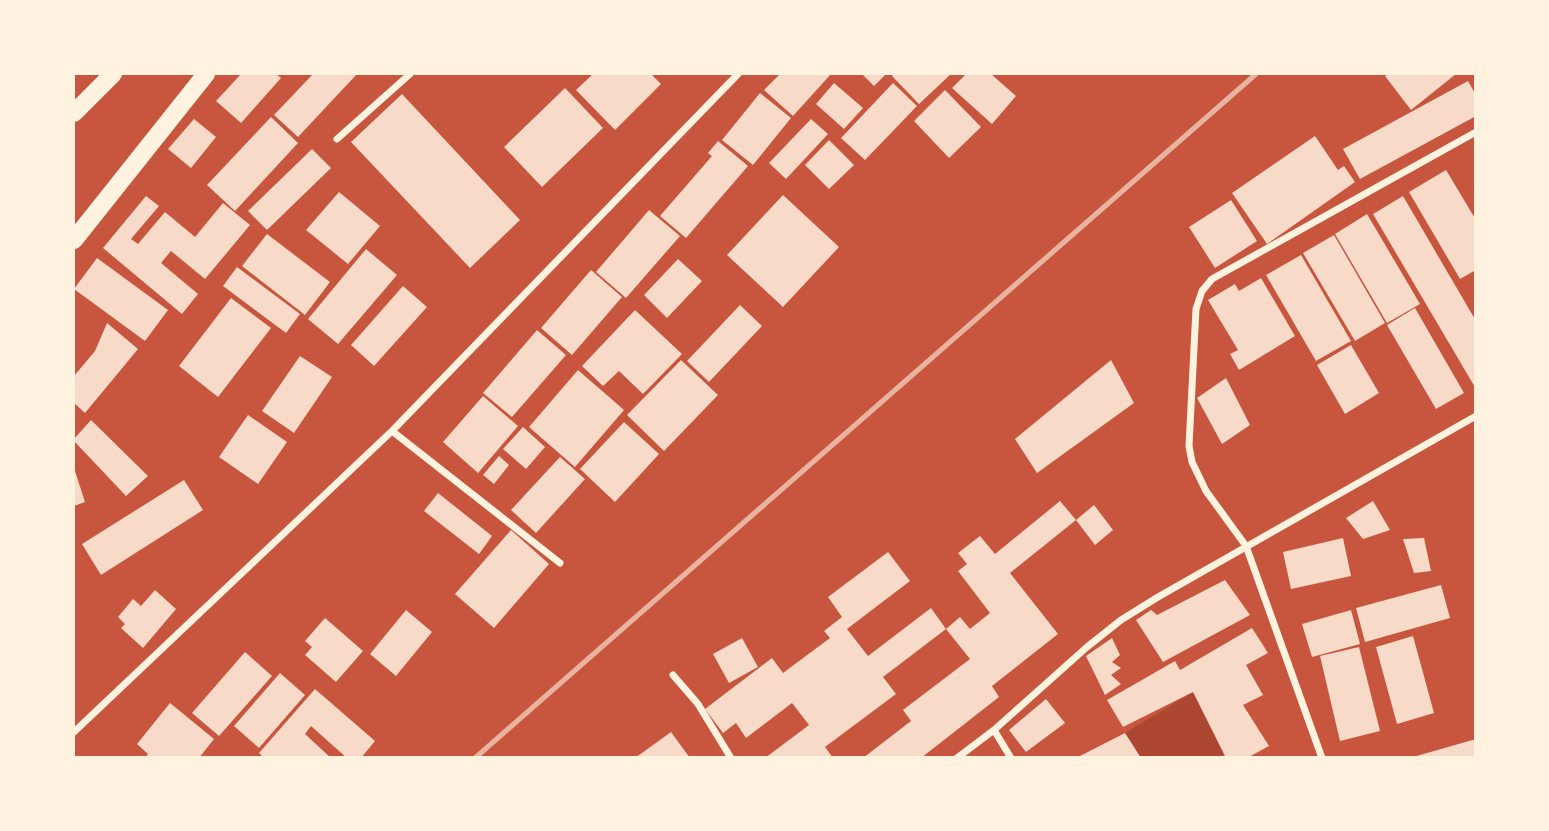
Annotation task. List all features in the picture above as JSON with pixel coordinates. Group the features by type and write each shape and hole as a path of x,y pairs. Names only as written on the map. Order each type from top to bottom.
{"main road":[{"path":"74,113 113,74"},
{"path":"74,240 206,74"}],"street":[{"path":"337,139 410,74"},
{"path":"74,732 392,431 738,74"},
{"path":"1322,758 1246,546 1206,491 1192,461 1189,446 1196,309 1202,291 1212,279 1226,270 1475,132"},
{"path":"957,758 1121,621 1246,546 1475,416"},
{"path":"392,431 560,563"},
{"path":"673,675 698,704 731,758"},
{"path":"993,730 1011,758"}],"shaded area":[{"path":"1193,692 1224,754 1218,758 1139,757 1125,733"}],"building":[{"path":"241,74 276,74 281,78 241,123 216,101"},
{"path":"313,74 357,74 298,137 274,115"},
{"path":"593,74 651,74 661,84 615,130 576,90"},
{"path":"780,74 831,74 793,116 764,90"},
{"path":"862,74 886,74 874,86"},
{"path":"951,74 919,104 892,76"},
{"path":"966,74 991,74 1016,96 992,124 952,88"},
{"path":"1456,74 1411,110 1385,76"},
{"path":"1468,81 1476,95 1476,116 1360,179 1343,149"},
{"path":"834,83 863,108 844,129 816,104"},
{"path":"893,83 917,106 865,160 841,138"},
{"path":"565,88 603,128 542,187 504,147"},
{"path":"945,90 981,127 949,158 914,121"},
{"path":"760,93 791,118 753,165 722,140"},
{"path":"402,94 520,220 470,268 351,142"},
{"path":"271,117 298,143 235,211 207,185"},
{"path":"194,119 216,137 191,168 168,149"},
{"path":"811,119 828,134 786,179 769,163"},
{"path":"1315,136 1338,170 1344,166 1355,182 1267,244 1232,193"},
{"path":"829,140 854,165 829,189 805,165"},
{"path":"718,141 748,166 686,238 660,216 712,156 708,153"},
{"path":"312,149 331,168 267,230 248,211"},
{"path":"1446,170 1476,220 1476,270 1460,279 1409,192"},
{"path":"339,192 380,226 348,264 306,230"},
{"path":"783,195 839,247 783,307 727,255"},
{"path":"146,196 159,206 131,239 138,244 165,212 195,237 223,203 250,225 205,279 171,251 161,263 198,294 182,314 103,248"},
{"path":"1403,196 1476,321 1476,389 1373,214"},
{"path":"1231,200 1257,241 1215,268 1189,227"},
{"path":"649,210 680,236 626,298 596,272"},
{"path":"1367,214 1420,304 1387,323 1335,234"},
{"path":"267,234 330,282 305,315 242,266"},
{"path":"1334,235 1385,323 1355,341 1303,253"},
{"path":"366,249 397,275 338,344 308,319"},
{"path":"1301,255 1351,341 1316,361 1266,275"},
{"path":"97,258 168,310 145,341 74,289"},
{"path":"678,259 702,281 667,318 644,295"},
{"path":"237,267 300,314 286,333 223,286"},
{"path":"591,270 622,297 572,355 541,328"},
{"path":"1261,278 1295,336 1239,370 1230,354 1238,350 1208,300 1235,284 1239,291"},
{"path":"403,286 427,307 374,366 351,345"},
{"path":"231,298 271,328 218,397 179,366"},
{"path":"740,305 762,326 709,382 687,361"},
{"path":"1415,308 1464,393 1436,409 1387,325"},
{"path":"635,310 682,354 643,394 619,371 603,386 582,366"},
{"path":"107,323 138,349 85,413 74,403 74,376 95,351"},
{"path":"537,330 566,355 512,417 483,393"},
{"path":"1351,345 1379,393 1345,414 1317,365"},
{"path":"300,356 332,377 294,433 262,411"},
{"path":"681,360 718,395 664,451 627,415"},
{"path":"1111,360 1134,403 1037,473 1015,439"},
{"path":"578,370 624,410 575,467 529,427"},
{"path":"1226,378 1250,425 1222,444 1197,398"},
{"path":"483,396 518,426 478,473 443,442"},
{"path":"248,415 287,442 258,484 219,457"},
{"path":"91,420 148,476 126,496 74,441"},
{"path":"624,422 659,454 615,502 580,469"},
{"path":"523,427 545,447 526,469 503,449"},
{"path":"499,456 509,465 494,484 483,475"},
{"path":"560,457 585,479 536,533 511,510"},
{"path":"74,468 85,502 74,506"},
{"path":"184,480 203,510 101,575 82,544"},
{"path":"438,493 492,536 479,554 424,511"},
{"path":"1060,501 1076,520 1010,573 1058,634 992,686 999,697 921,758 863,758 911,721 903,710 970,659 946,629 960,617 970,629 990,613 958,571 967,564 958,553 980,536 995,554"},
{"path":"1373,501 1390,530 1363,539 1346,518"},
{"path":"1094,505 1113,530 1095,545 1076,520"},
{"path":"511,530 549,564 494,628 455,594"},
{"path":"1343,538 1351,576 1291,589 1283,552"},
{"path":"1424,538 1431,571 1414,573 1403,539"},
{"path":"888,552 910,581 847,629 868,656 931,608 946,629 883,677 896,694 825,747 833,758 765,758 809,725 792,703 746,738 736,723 723,733 705,709 772,658 783,673 830,638 824,631 842,617 828,597"},
{"path":"1225,580 1250,615 1163,662 1136,620 1151,610 1157,615"},
{"path":"1441,585 1450,618 1365,642 1356,608"},
{"path":"155,590 176,609 143,648 121,628 125,624 118,617 133,599 141,606"},
{"path":"406,610 432,632 396,676 370,654"},
{"path":"1351,610 1360,644 1312,657 1302,624"},
{"path":"325,618 363,651 336,682 305,655 312,647 305,641"},
{"path":"1252,628 1268,653 1246,665 1263,695 1243,705 1269,746 1247,758 1226,758 1193,692 1123,727 1107,700 1175,661 1180,670"},
{"path":"1413,636 1434,713 1397,724 1376,647"},
{"path":"742,638 758,667 729,683 713,654"},
{"path":"1112,638 1120,655 1112,662 1121,668 1111,675 1121,684 1105,695 1086,656"},
{"path":"1359,647 1380,731 1340,741 1320,656"},
{"path":"245,652 272,676 219,736 192,713"},
{"path":"280,673 305,695 259,748 234,726"},
{"path":"315,689 375,741 361,758 347,758 311,726 305,734 331,758 264,758 259,753"},
{"path":"1046,699 1065,723 1026,752 1009,730"},
{"path":"170,703 214,739 199,758 145,758 148,754 137,744"},
{"path":"671,732 690,758 635,758"},
{"path":"1125,733 1141,758 1076,758"},
{"path":"1476,739 1476,758 1413,758 1413,757"}],"railway":[{"path":"475,758 1256,74"}]}
